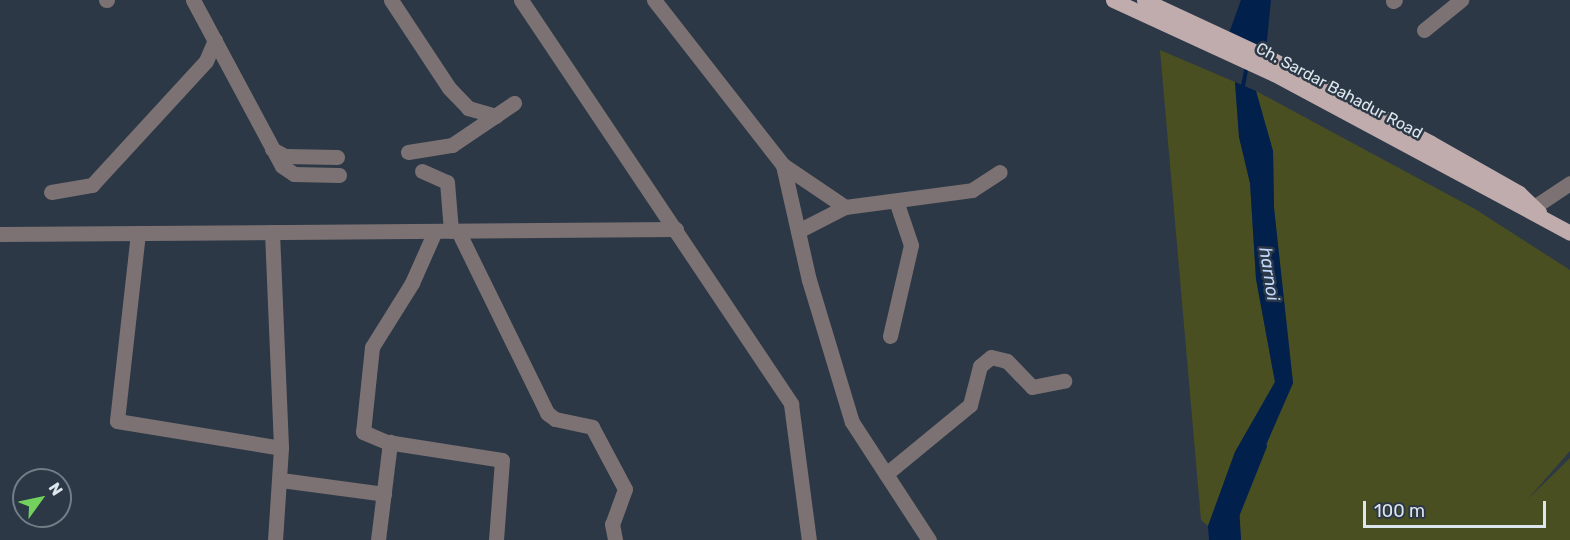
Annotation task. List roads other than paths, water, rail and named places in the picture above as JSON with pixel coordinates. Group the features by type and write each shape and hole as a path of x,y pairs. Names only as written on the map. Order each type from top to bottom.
{"main road":[{"name":"Ch. Sardar Bahadur Road","path":"1113,0 1274,67 1481,171 1534,207 1546,219"},
{"name":"Ch. Sardar Bahadur Road","path":"1144,0 1211,31 1226,46"},
{"name":"Ch. Sardar Bahadur Road","path":"1274,67 1512,205 1546,219 1570,233"}],"street":[{"path":"391,0 449,88 468,108 496,116"},
{"path":"521,0 791,404 809,540"},
{"path":"654,0 783,165 845,207"},
{"path":"1159,0 1211,31"},
{"path":"1424,30 1461,0"},
{"path":"192,2 215,40 272,149 294,174 339,175"},
{"path":"51,192 92,185 206,61 215,40"},
{"path":"408,152 452,145 514,103"},
{"path":"272,149 285,156 337,157"},
{"path":"783,165 798,231 852,422 929,540"},
{"path":"422,171 447,182 454,231 547,413 565,423 592,427 625,489 612,524 615,540"},
{"path":"798,231 845,207 972,190 1000,172"},
{"path":"1534,207 1570,183"},
{"path":"890,336 911,245 896,201"},
{"path":"0,234 676,229"},
{"path":"435,231 412,283 372,347 363,432 390,442 502,460 496,540"},
{"path":"272,232 281,448 281,480 275,540"},
{"path":"138,233 117,421 129,427 281,448"},
{"path":"886,474 970,405 980,366 991,357 1007,361 1032,387 1064,381"},
{"path":"378,540 390,442"},
{"path":"281,480 384,494"}],"water":[{"path":"1241,0 1271,0 1266,50 1229,33"},
{"path":"1235,82 1256,91 1273,151 1274,208 1293,383 1239,507 1241,540 1209,540 1208,526 1235,452 1275,382 1256,279 1250,183 1239,137"}],"waterway":[{"name":"harnoi","path":"1242,91 1247,65"},
{"name":"harnoi","path":"1238,514 1265,446"}]}
